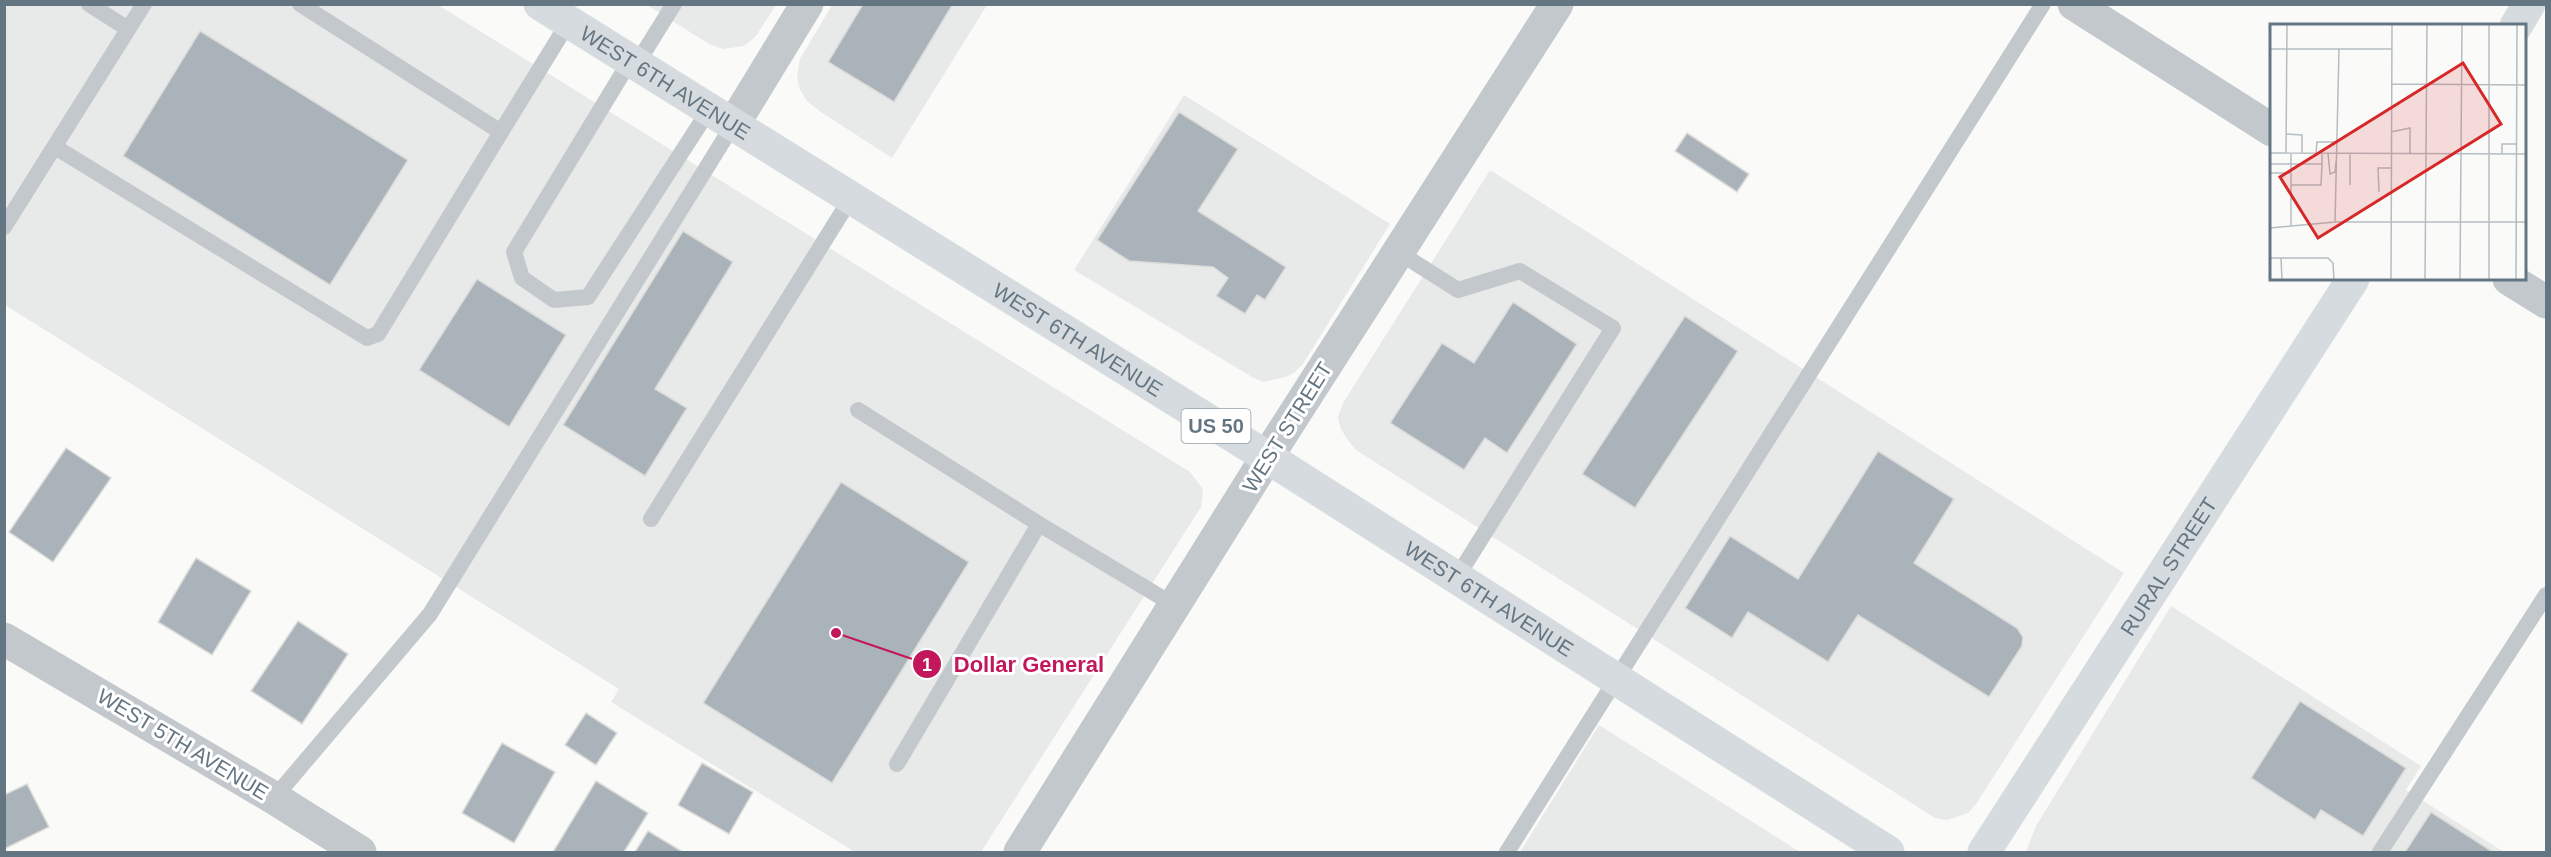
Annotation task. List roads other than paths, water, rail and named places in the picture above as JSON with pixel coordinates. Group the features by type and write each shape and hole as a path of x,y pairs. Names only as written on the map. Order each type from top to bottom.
{"main road":[{"name":"WEST 6TH AVENUE","path":"540,4 1267,457 1888,852"},
{"path":"2517,24 2529,4"},
{"name":"RURAL STREET","path":"1984,852 2352,280"}],"street":[{"name":"WEST STREET","path":"1020,852 1267,457 1557,4"},
{"path":"2074,4 2270,129"},
{"path":"721,117 801,7"},
{"path":"2511,280 2547,302"},
{"name":"WEST 5TH AVENUE","path":"4,639 274,798 360,852"}],"lane":[{"path":"89,4 128,29"},
{"path":"4,227 144,4"},
{"path":"300,4 501,132"},
{"path":"674,4 633,63 514,252 522,279 554,300 588,297 721,117"},
{"path":"1507,852 2043,4"},
{"path":"55,147 367,338 378,334 568,23"},
{"path":"274,798 430,614 721,117"},
{"path":"651,519 851,198"},
{"path":"1398,252 1458,290 1520,271 1613,328 1457,577"},
{"path":"858,410 1174,606"},
{"path":"897,764 1039,524"},
{"path":"2380,852 2547,595"}],"place":[{"name":"Dollar General","path":"836,633"}]}
